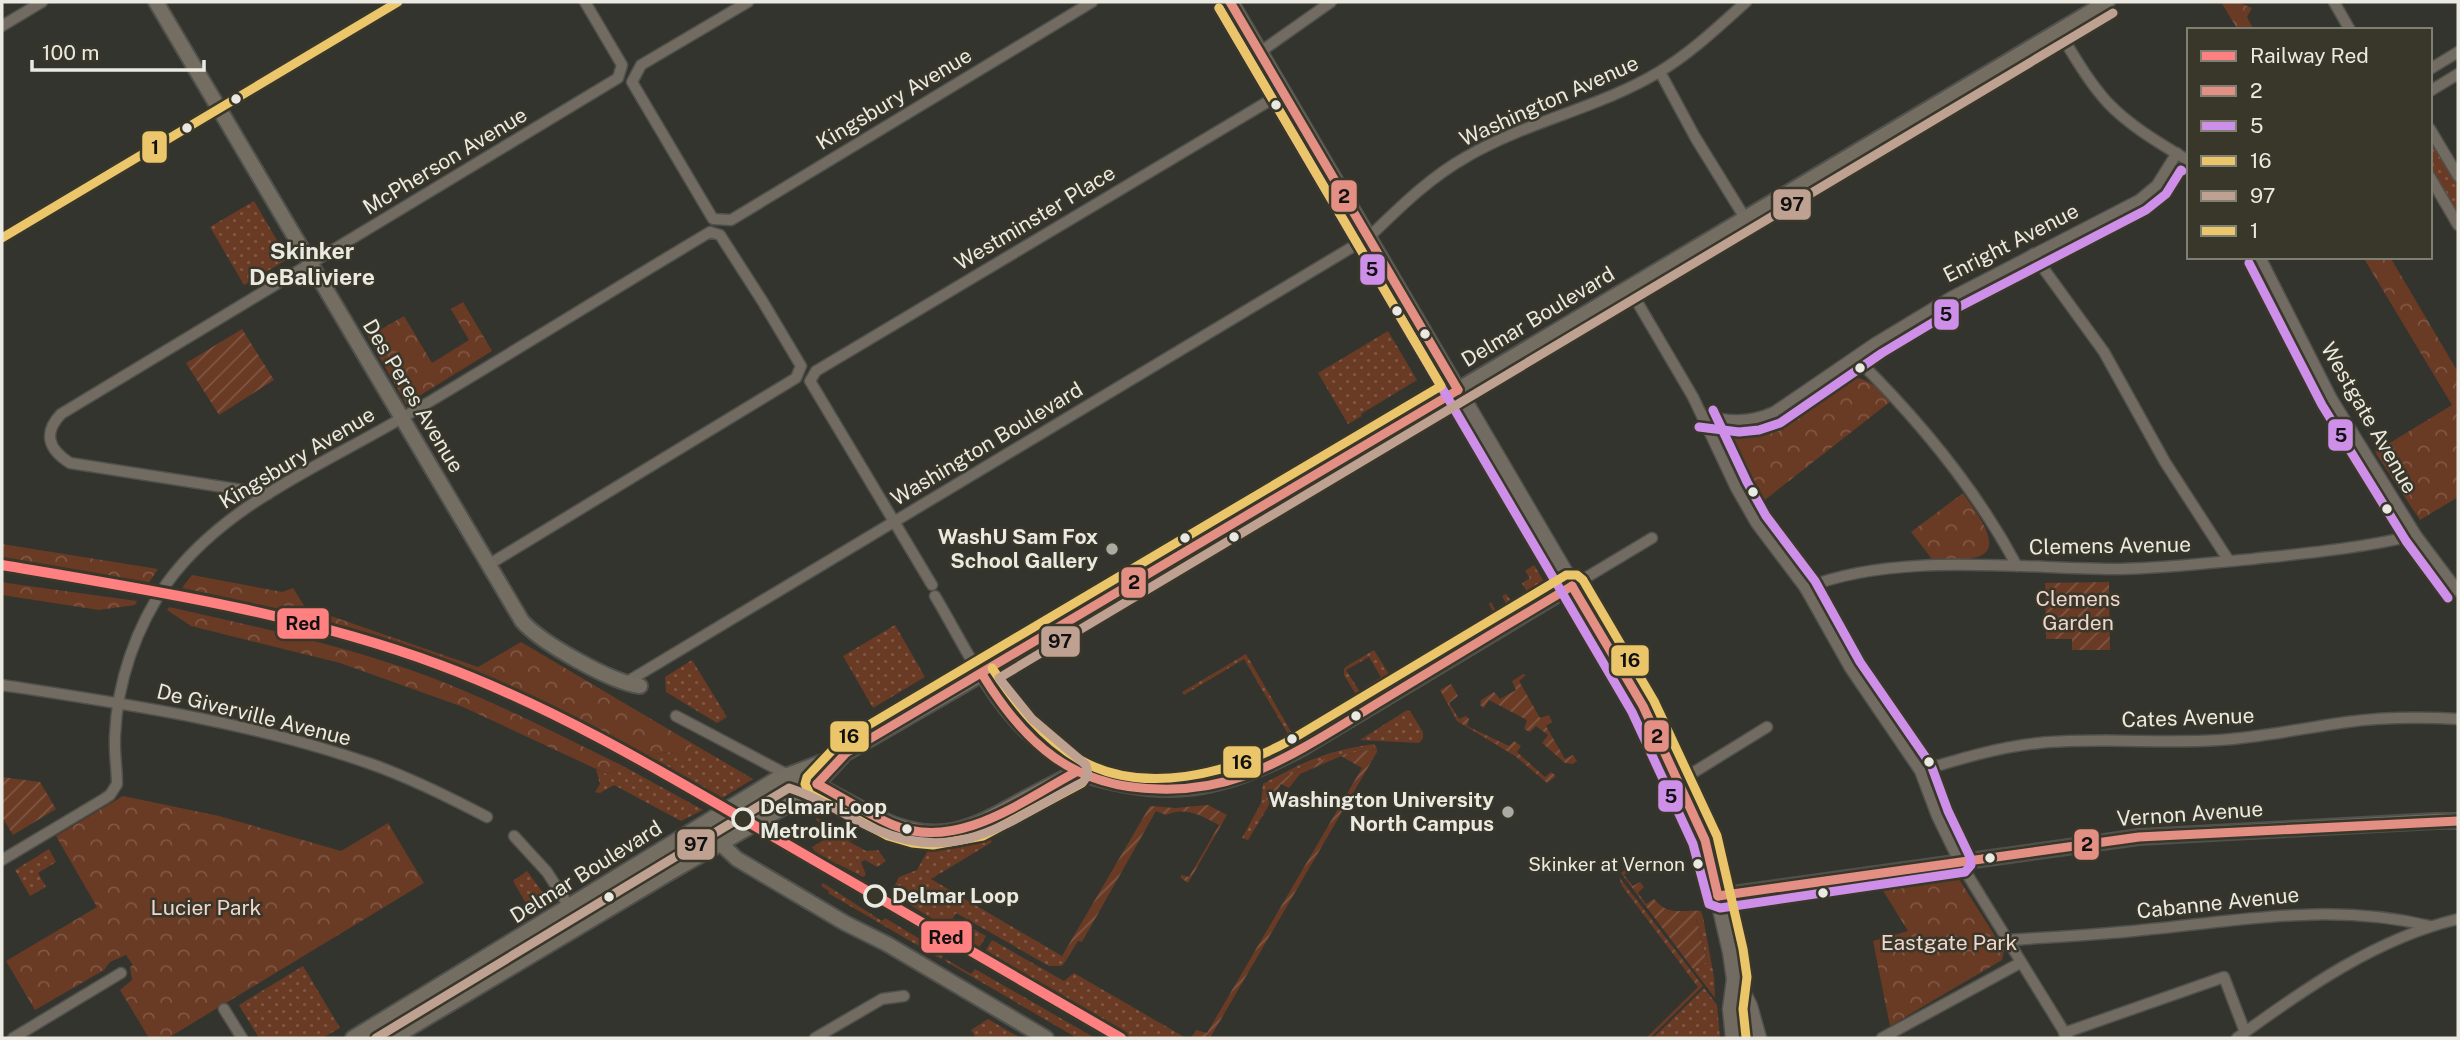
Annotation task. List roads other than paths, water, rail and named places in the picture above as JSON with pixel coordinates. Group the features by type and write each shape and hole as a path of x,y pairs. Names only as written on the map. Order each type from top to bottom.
{"main road":[{"path":"1230,2 1643,706 1705,840 1727,929 1735,979 1731,1009 1734,1038"},
{"path":"1735,979 1749,1006 1758,1038"}],"street":[{"path":"2,26 42,2"},
{"name":"Des Peres Avenue","path":"156,2 517,613 528,628 610,677 640,686"},
{"path":"2,238 398,2"},
{"name":"McPherson Avenue","path":"268,494 70,463 58,456 49,437 52,424 61,414 618,78 622,65 585,2"},
{"name":"Kingsbury Avenue","path":"748,2 641,65 632,82 713,219 731,220 1092,2"},
{"path":"1260,52 1331,2"},
{"name":"Washington Avenue","path":"1369,237 1431,179 1469,155 1535,125 1619,93 1660,72 1746,2"},
{"path":"2334,2 2349,28"},
{"name":"Delmar Boulevard","path":"353,1038 737,803 788,775 846,753 982,674 1629,288 2097,4"},
{"path":"2058,30 2080,67 2110,105 2144,132 2187,160"},
{"path":"2432,68 2458,52"},
{"path":"1660,72 1699,144 1745,218"},
{"path":"2432,90 2458,74"},
{"name":"Westminster Place","path":"895,522 810,381 817,371 1284,92"},
{"path":"2432,132 2458,176"},
{"name":"Enright Avenue","path":"1702,415 1739,422 1761,418 1951,297 2147,195 2157,185 2177,153"},
{"path":"2432,180 2458,225"},
{"name":"Kingsbury Avenue","path":"2,860 104,799 114,790 117,784 115,735 119,703 125,670 143,623 166,584 199,547 229,520 268,494 401,418 710,232 720,235 801,366 796,378 488,565"},
{"name":"Washington Boulevard","path":"625,683 1369,237"},
{"path":"2033,254 2104,352 2165,462 2229,561"},
{"name":"Westgate Avenue","path":"2261,259 2332,399 2416,536 2458,591"},
{"path":"1629,288 1702,415 1733,484 1756,523 1805,588 1850,668 1920,771 1937,816 1959,861 2066,1036 2224,977 2241,1035 2320,981 2430,926 2458,919"},
{"path":"1855,357 1915,419 1955,469 1988,515 2017,566"},
{"path":"895,522 982,674 1000,702 1024,731 1076,772 1131,787 1168,790 1207,787 1243,776 1309,744 1653,538"},
{"name":"Clemens Avenue","path":"1805,588 1846,575 1913,567 2121,569 2182,566 2377,544 2416,536"},
{"name":"De Giverville Avenue","path":"2,685 119,703 235,726 331,751 439,791 487,817"},
{"path":"676,716 788,775 817,784 893,825 914,831 932,833 978,825 1076,772"},
{"name":"Cates Avenue","path":"1920,771 1985,752 2037,743 2219,740 2349,722 2417,717 2458,719"},
{"path":"1678,782 1767,727"},
{"name":"Delmar Boulevard","path":"393,1038 800,798 846,753"},
{"name":"Vernon Avenue","path":"1718,896 2139,837 2458,821"},
{"path":"514,836 547,872 581,925"},
{"path":"721,844 735,858 1046,1038"},
{"name":"Cabanne Avenue","path":"2009,940 2143,930 2294,914 2361,914 2394,917 2430,926"},
{"path":"1882,1038 2020,963"},
{"path":"13,1038 121,974"},
{"path":"816,1038 882,999 904,996"},
{"path":"224,1009 242,1038"}],"rail line":[{"name":"Red","path":"2,565 168,594 278,617 387,647 484,682 569,722 652,766 1121,1038"}],"place":[{"name":"WashU Sam Fox School Gallery","path":"1112,549"},
{"name":"Washington University North Campus","path":"1508,812"},
{"name":"Delmar Loop Metrolink","path":"743,819"},
{"name":"Skinker at Vernon","path":"1698,864"},
{"name":"Delmar Loop","path":"875,896"}],"district":[{"name":"Skinker DeBaliviere","path":"312,264"}],"park label":[{"name":"Clemens Garden","path":"2078,611"},
{"name":"Lucier Park","path":"206,908"},
{"name":"Eastgate Park","path":"1949,943"}]}
